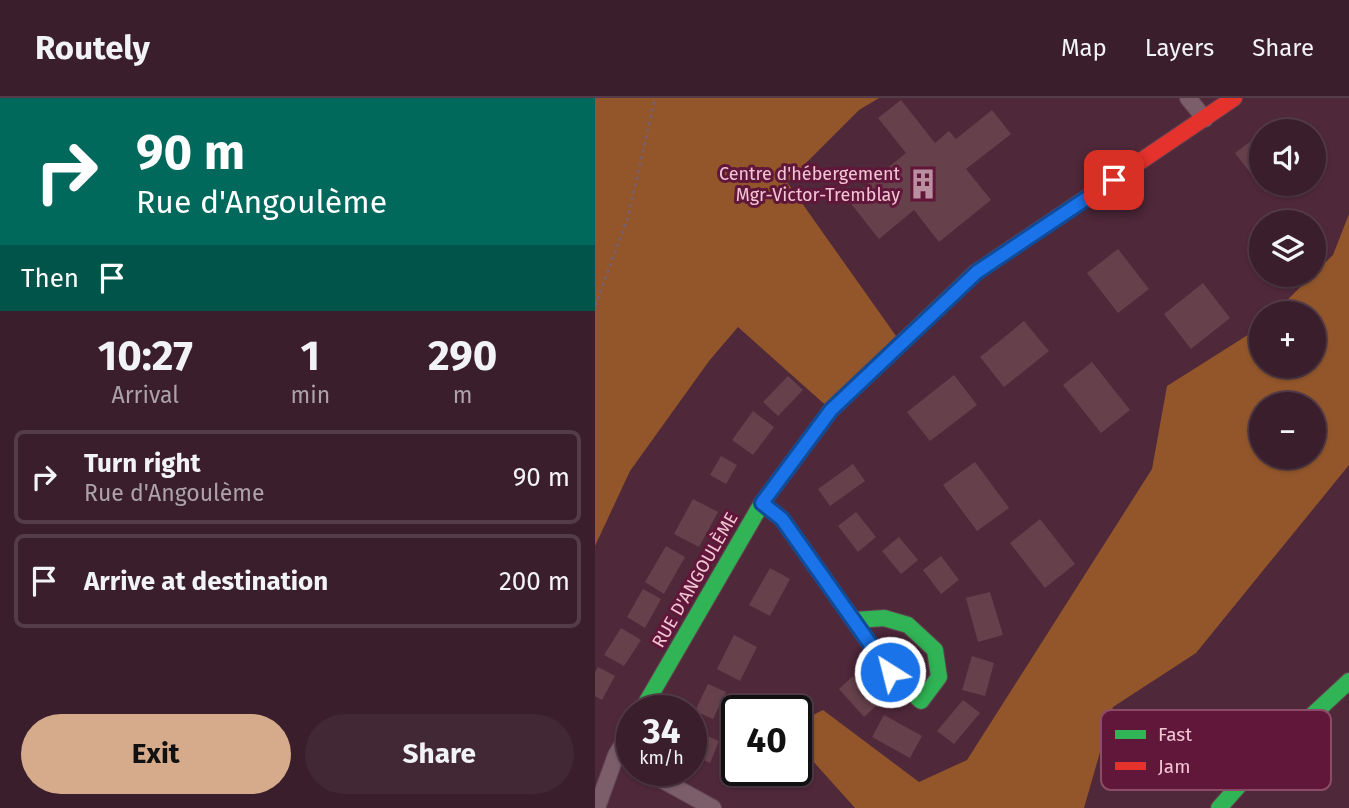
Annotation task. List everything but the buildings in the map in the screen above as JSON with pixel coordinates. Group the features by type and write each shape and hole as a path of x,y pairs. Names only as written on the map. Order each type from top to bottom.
{"street":[{"path":"1188,98 1205,119"},
{"name":"RUE D'ANGOULÈME","path":"651,695 762,503 831,410 977,272 1234,98"},
{"path":"762,503 782,519 856,620 890,672 921,701 939,677 935,650 908,625 884,618 856,620"},
{"path":"1318,710 1349,681"},
{"path":"597,808 616,755"},
{"path":"673,786 713,808"},
{"path":"1219,808 1235,790"}],"path":[{"path":"595,306 628,217 655,98"}],"shaded area":[{"path":"595,98 879,98 859,110 787,182 901,343 831,410 738,327 709,361 630,471 595,546"},
{"path":"1349,214 1349,465 1196,653 1112,710 1101,710 1101,749 1084,808 855,808 812,760 812,716 823,710 919,782 967,760 1152,469 1167,386 1249,334 1249,378 1326,378 1326,301 1286,301 1300,287 1326,287 1326,262 1333,255"}],"traffic: fast":[{"path":"651,695 762,503 831,410 975,273"},
{"path":"762,503 782,519 890,672 921,701 939,677 935,650 908,625 884,618 856,620"},
{"path":"1318,710 1349,681"},
{"path":"1219,808 1235,790"}],"traffic: jam":[{"path":"975,273 1234,98"}],"place":[{"name":"Centre d'hébergement Mgr-Victor-Tremblay","path":"923,184"}],"route":[{"path":"890,672 856,620 782,519 762,503 831,410 977,272 1114,180"}]}
